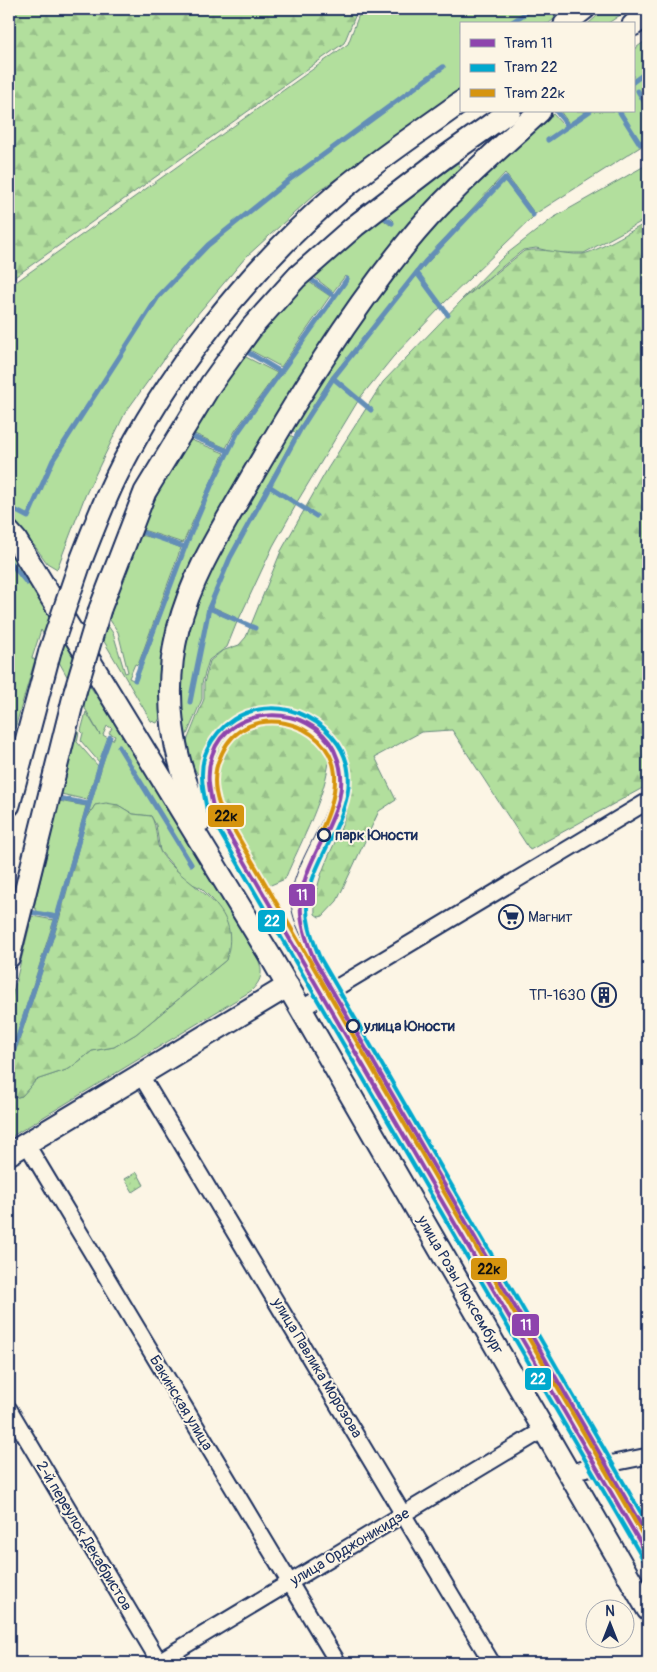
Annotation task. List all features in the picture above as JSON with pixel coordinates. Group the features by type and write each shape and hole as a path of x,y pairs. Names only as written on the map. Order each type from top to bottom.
{"main road":[{"path":"568,22 584,9"},
{"path":"634,24 648,14"},
{"path":"9,805 50,651 80,563 115,479 168,387 254,273 339,192 385,156 460,103"},
{"path":"9,957 75,692 100,609 145,492 211,384 252,327 297,277 356,226 445,157 509,112"},
{"path":"272,959 188,793 176,750 170,714 170,693 178,630 184,608 208,552 322,361 357,308 407,242 454,191 539,112"},
{"path":"9,532 16,540 272,959"},
{"name":"улица Розы Люксембург","path":"272,959 648,1610"},
{"path":"17,1148 288,986"}],"street":[{"path":"301,1008 648,801"},
{"name":"улица Павлика Морозова","path":"140,1074 405,1514 492,1663"},
{"name":"Бакинская улица","path":"17,1148 338,1663"},
{"name":"2-й переулок Декабристов","path":"9,1409 158,1663"},
{"name":"улица Орджоникидзе","path":"158,1663 543,1430"},
{"path":"569,1472 648,1456"}],"green space":[{"path":"9,9 358,9 344,43 9,281"},
{"path":"361,9 566,9 550,22 460,22 460,89 315,194 246,257 190,323 125,413 85,496 57,569 47,563 34,545 9,521 9,287 348,44"},
{"path":"605,9 629,9 610,22 590,22"},
{"path":"648,39 648,142 535,214 505,173 424,261 397,297 394,296 392,299 394,301 332,376 296,433 290,429 337,351 383,285 435,224 492,166 553,114 563,125 568,122 561,112 634,112 634,49"},
{"path":"458,163 462,170 433,199 169,626 161,668 160,718 157,723 151,721 102,638 106,623 113,633 125,673 128,672 118,632 108,617 139,535 159,539 181,548 138,665 135,664 129,678 135,681 186,547 212,486 239,432 349,278 345,276 333,292 314,277 381,218 390,225 394,221 386,214"},
{"path":"648,164 648,218 584,253 557,253 536,248 523,250 462,299 504,256 553,218"},
{"path":"504,180 533,217 442,305 418,273"},
{"path":"648,222 648,785 530,850 452,730 421,732 375,757 396,800 379,811 337,901 323,916 319,917 315,914 316,892 322,872 345,817 349,797 348,776 340,752 330,754 324,786 306,833 285,879 266,887 255,874 208,786 190,761 187,741 204,699 204,683 210,661 222,651 239,645 246,637 281,551 328,468 383,382 462,300 524,251 588,253"},
{"path":"417,275 441,307 393,357 359,399 334,377"},
{"path":"309,282 330,296 281,367 250,350 282,310"},
{"path":"244,356 277,373 235,431 226,448 190,432"},
{"path":"333,380 358,401 297,502 270,485 301,430"},
{"path":"287,434 294,437 230,555 208,606 189,702 191,702 210,610 237,622 227,647 209,660 202,683 202,699 183,744 180,711 181,661 192,612 223,543"},
{"path":"186,438 224,453 183,543 140,529"},
{"path":"269,488 296,505 273,546 239,619 211,606 231,559"},
{"path":"9,543 92,689 127,742 258,959 261,973 257,984 251,991 9,1138 9,1099 22,1096 36,1080 69,1069 92,1051 114,1047 136,1034 226,960 213,900 201,888 186,881 160,851 156,825 151,816 133,814 118,805 95,805 86,820 110,739 113,740 115,736 109,733 112,728 107,726 103,735 108,738 99,762 81,741 83,733 81,731 86,712 100,735 41,630 32,658 35,660 9,748","holes":["119,745 193,865 117,747"]},
{"path":"76,730 79,732 77,742 98,766 87,800 61,794"},
{"path":"59,801 86,806 56,915 38,912 34,907"},
{"path":"106,803 118,805 133,814 151,816 155,825 161,853 172,866 220,910 227,924 230,940 226,960 136,1034 114,1047 92,1051 69,1069 36,1080 22,1096 9,1099 9,1071 59,920 86,820 95,805"},
{"path":"32,916 54,920 9,1060 9,1009"},
{"path":"137,1172 144,1185 133,1192 125,1179"}],"waterway":[{"path":"512,22 532,9"},
{"path":"9,507 28,517 53,460 158,297 208,245 289,180 443,67"},
{"path":"634,81 648,71"},
{"path":"638,91 648,108"},
{"path":"557,112 568,126"},
{"path":"548,140 589,112"},
{"path":"620,112 640,144 644,141"},
{"path":"190,702 209,608 230,558 300,430 334,377 425,262 505,178 533,215"},
{"path":"382,216 392,223"},
{"path":"417,273 448,315"},
{"path":"135,680 185,547 211,486 238,432 347,279"},
{"path":"313,281 334,296"},
{"path":"249,353 281,372"},
{"path":"333,378 371,410"},
{"path":"191,436 228,451"},
{"path":"269,486 316,516"},
{"path":"141,532 185,547"},
{"path":"9,561 27,583"},
{"path":"209,608 255,628"},
{"path":"9,1064 51,938 100,765 110,737"},
{"path":"119,747 191,864"},
{"path":"58,798 88,804"},
{"path":"30,912 57,917"}],"tram line":[{"name":"22","path":"643,1559 207,810 202,780 204,757 219,732 234,719 251,711 270,708 289,710 307,717 324,728 338,744 347,763 349,783 346,802 313,878 307,905 309,927 319,956 648,1525"},
{"name":"11","path":"648,1537 311,952 302,922 301,900 305,881 329,826 341,789 340,770 334,750 323,734 307,723 289,717 270,715 251,718 234,726 221,738 210,762 209,781 213,807 648,1556"},
{"name":"22к","path":"320,833 331,805 335,774 330,755 318,740 303,729 285,723 267,722 249,726 233,736 219,759 216,772 215,784 219,804 648,1544"},
{"path":"213,807 212,782 220,757 235,737 246,730 265,725 291,727 309,736 326,754 332,774 331,795 324,816 303,859 295,880 291,900 297,926 317,967"}],"place":[{"name":"парк Юности","path":"324,835"},
{"name":"Магнит","path":"511,917"},
{"name":"ТП-1630","path":"604,995"},
{"name":"улица Юности","path":"353,1026"}]}
